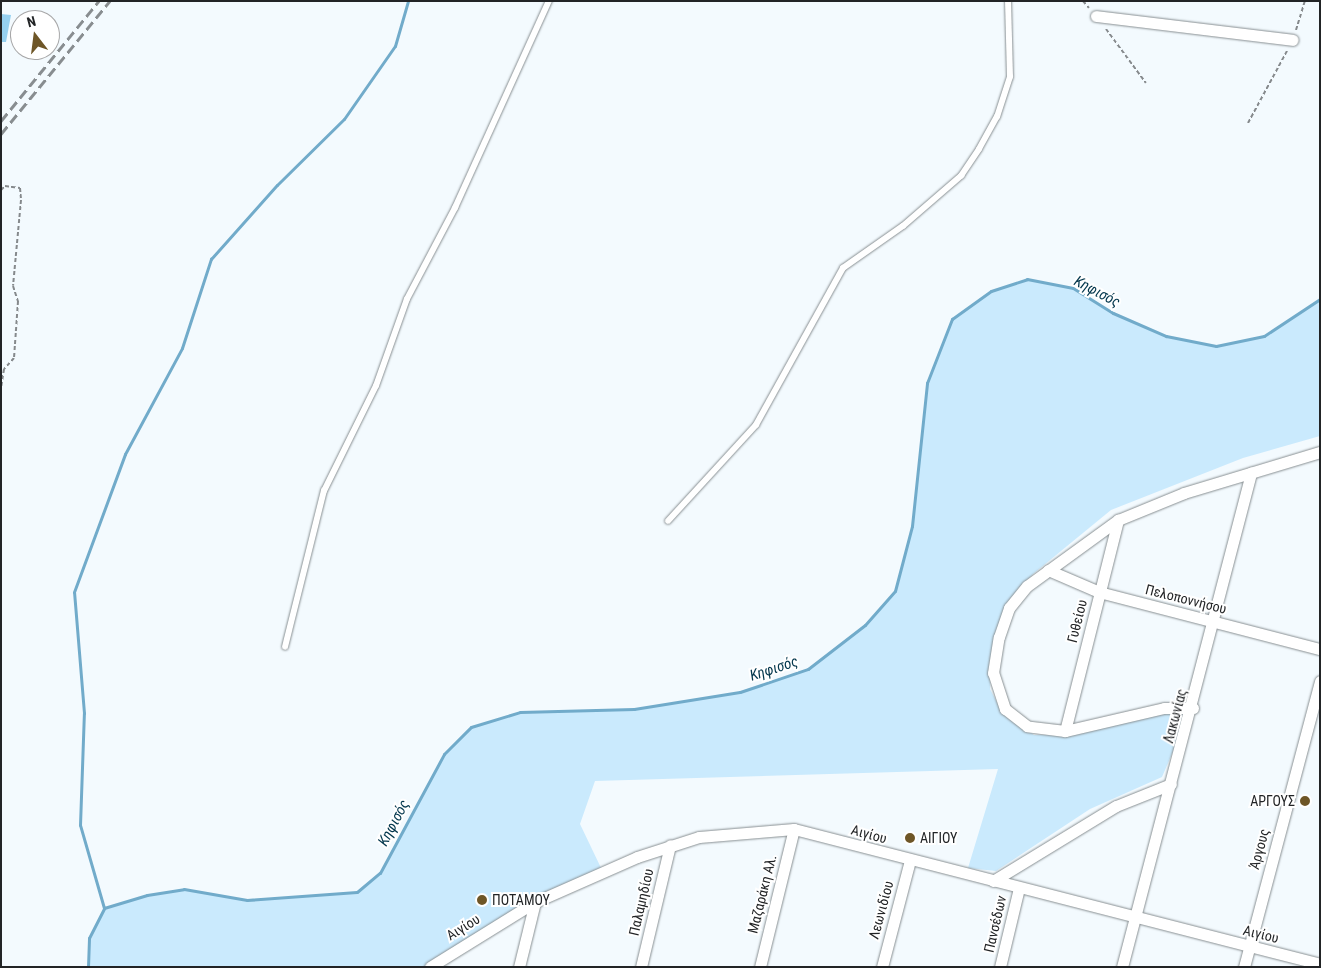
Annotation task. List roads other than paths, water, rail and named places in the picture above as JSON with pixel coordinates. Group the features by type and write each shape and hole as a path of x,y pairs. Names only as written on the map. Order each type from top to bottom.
{"street":[{"path":"1096,16 1293,40"},
{"path":"1193,708 1164,708 1064,730 1032,727 1010,715 993,673 998,637 1009,608 1048,570 1118,520 1251,473 1320,452"},
{"name":"Λακωνίας","path":"1122,967 1193,708 1251,473"},
{"name":"Γυθείου","path":"1064,730 1118,520"},
{"name":"Πελοποννήσου","path":"1048,570 1100,592 1320,648"},
{"name":"Άργους","path":"1244,967 1320,681"},
{"path":"993,881 1116,806 1171,784"},
{"name":"Αιγίου","path":"430,967 536,902 670,845 726,833 794,829 1320,964"},
{"name":"Μαζαράκη Αλ.","path":"760,967 794,829"},
{"name":"Παλαμηδίου","path":"641,967 670,845"},
{"name":"Λεωνιδίου","path":"882,967 910,860"},
{"name":"Πανσέδων","path":"1000,967 1019,888"},
{"path":"519,967 536,902"}],"lane":[{"path":"285,647 324,491 376,386 407,299 455,208 550,1"},
{"path":"668,521 756,425 842,268 903,226 961,176 996,117 1010,77 1008,1"}],"waterway":[{"path":"104,908 80,825 84,713 74,592 125,454 182,348 211,259 277,185 344,119 395,46 408,1"},
{"name":"Κηφισός","path":"88,967 89,938 104,908 147,895 184,889 247,900 357,892 380,873 444,754 471,727 520,712 634,709 740,692 808,669 865,625 895,591 912,526 927,383 952,319 991,291 1027,279 1073,288 1113,313 1166,336 1216,346 1264,336 1320,299"}],"railway":[{"path":"1,121 99,1"},
{"path":"1,134 110,1"}],"place":[{"name":"ΑΡΓΟΥΣ","path":"1305,801"},
{"name":"ΑΙΓΙΟΥ","path":"910,838"},
{"name":"ΠΟΤΑΜΟΥ","path":"482,900"}]}
